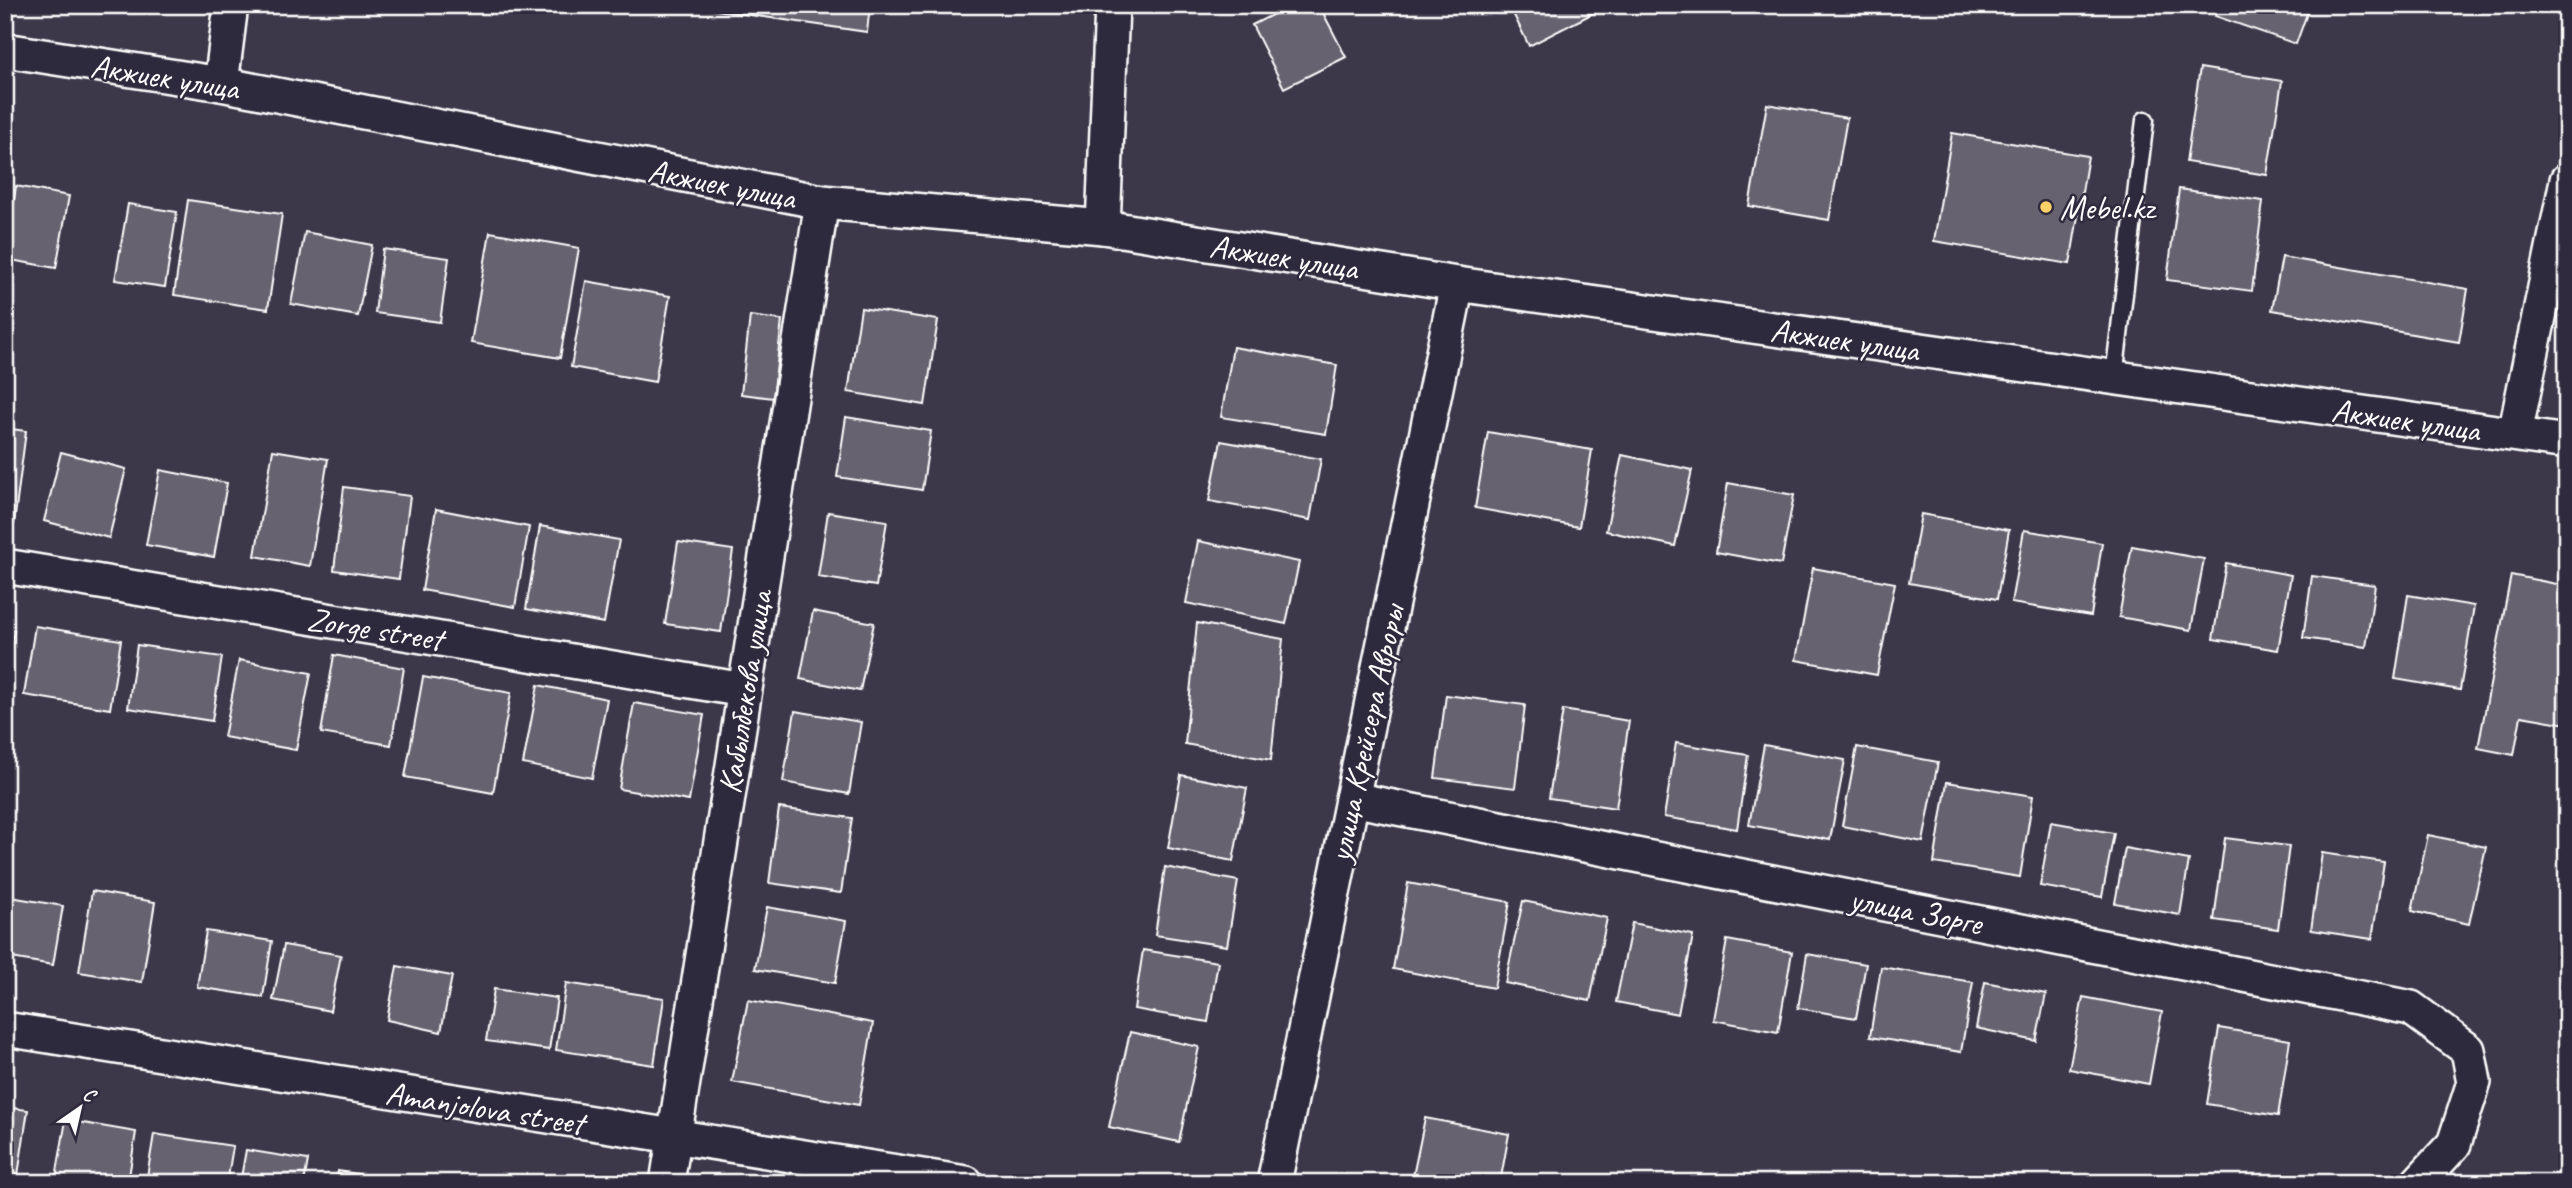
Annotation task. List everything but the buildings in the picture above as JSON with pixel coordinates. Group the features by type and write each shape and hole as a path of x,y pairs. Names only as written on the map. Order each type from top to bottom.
{"street":[{"path":"221,84 231,5"},
{"path":"1103,227 1112,5"},
{"name":"Акжиек улица","path":"5,50 221,84 822,202 1103,227 1457,284 2567,442"},
{"path":"2515,434 2567,180"},
{"name":"Кабылбекова улица","path":"667,1183 822,202"},
{"name":"улица Крейсера Авроры","path":"1274,1183 1457,284"},
{"name":"Zorge street","path":"5,566 744,690"},
{"name":"улица Зорге","path":"1352,799 2411,1008 2468,1050 2474,1082 2454,1144 2418,1183"},
{"name":"Amanjolova street","path":"5,1030 965,1183"}],"lane":[{"path":"2114,377 2145,120"}],"place":[{"name":"Mebel.kz","path":"2046,207"}]}
